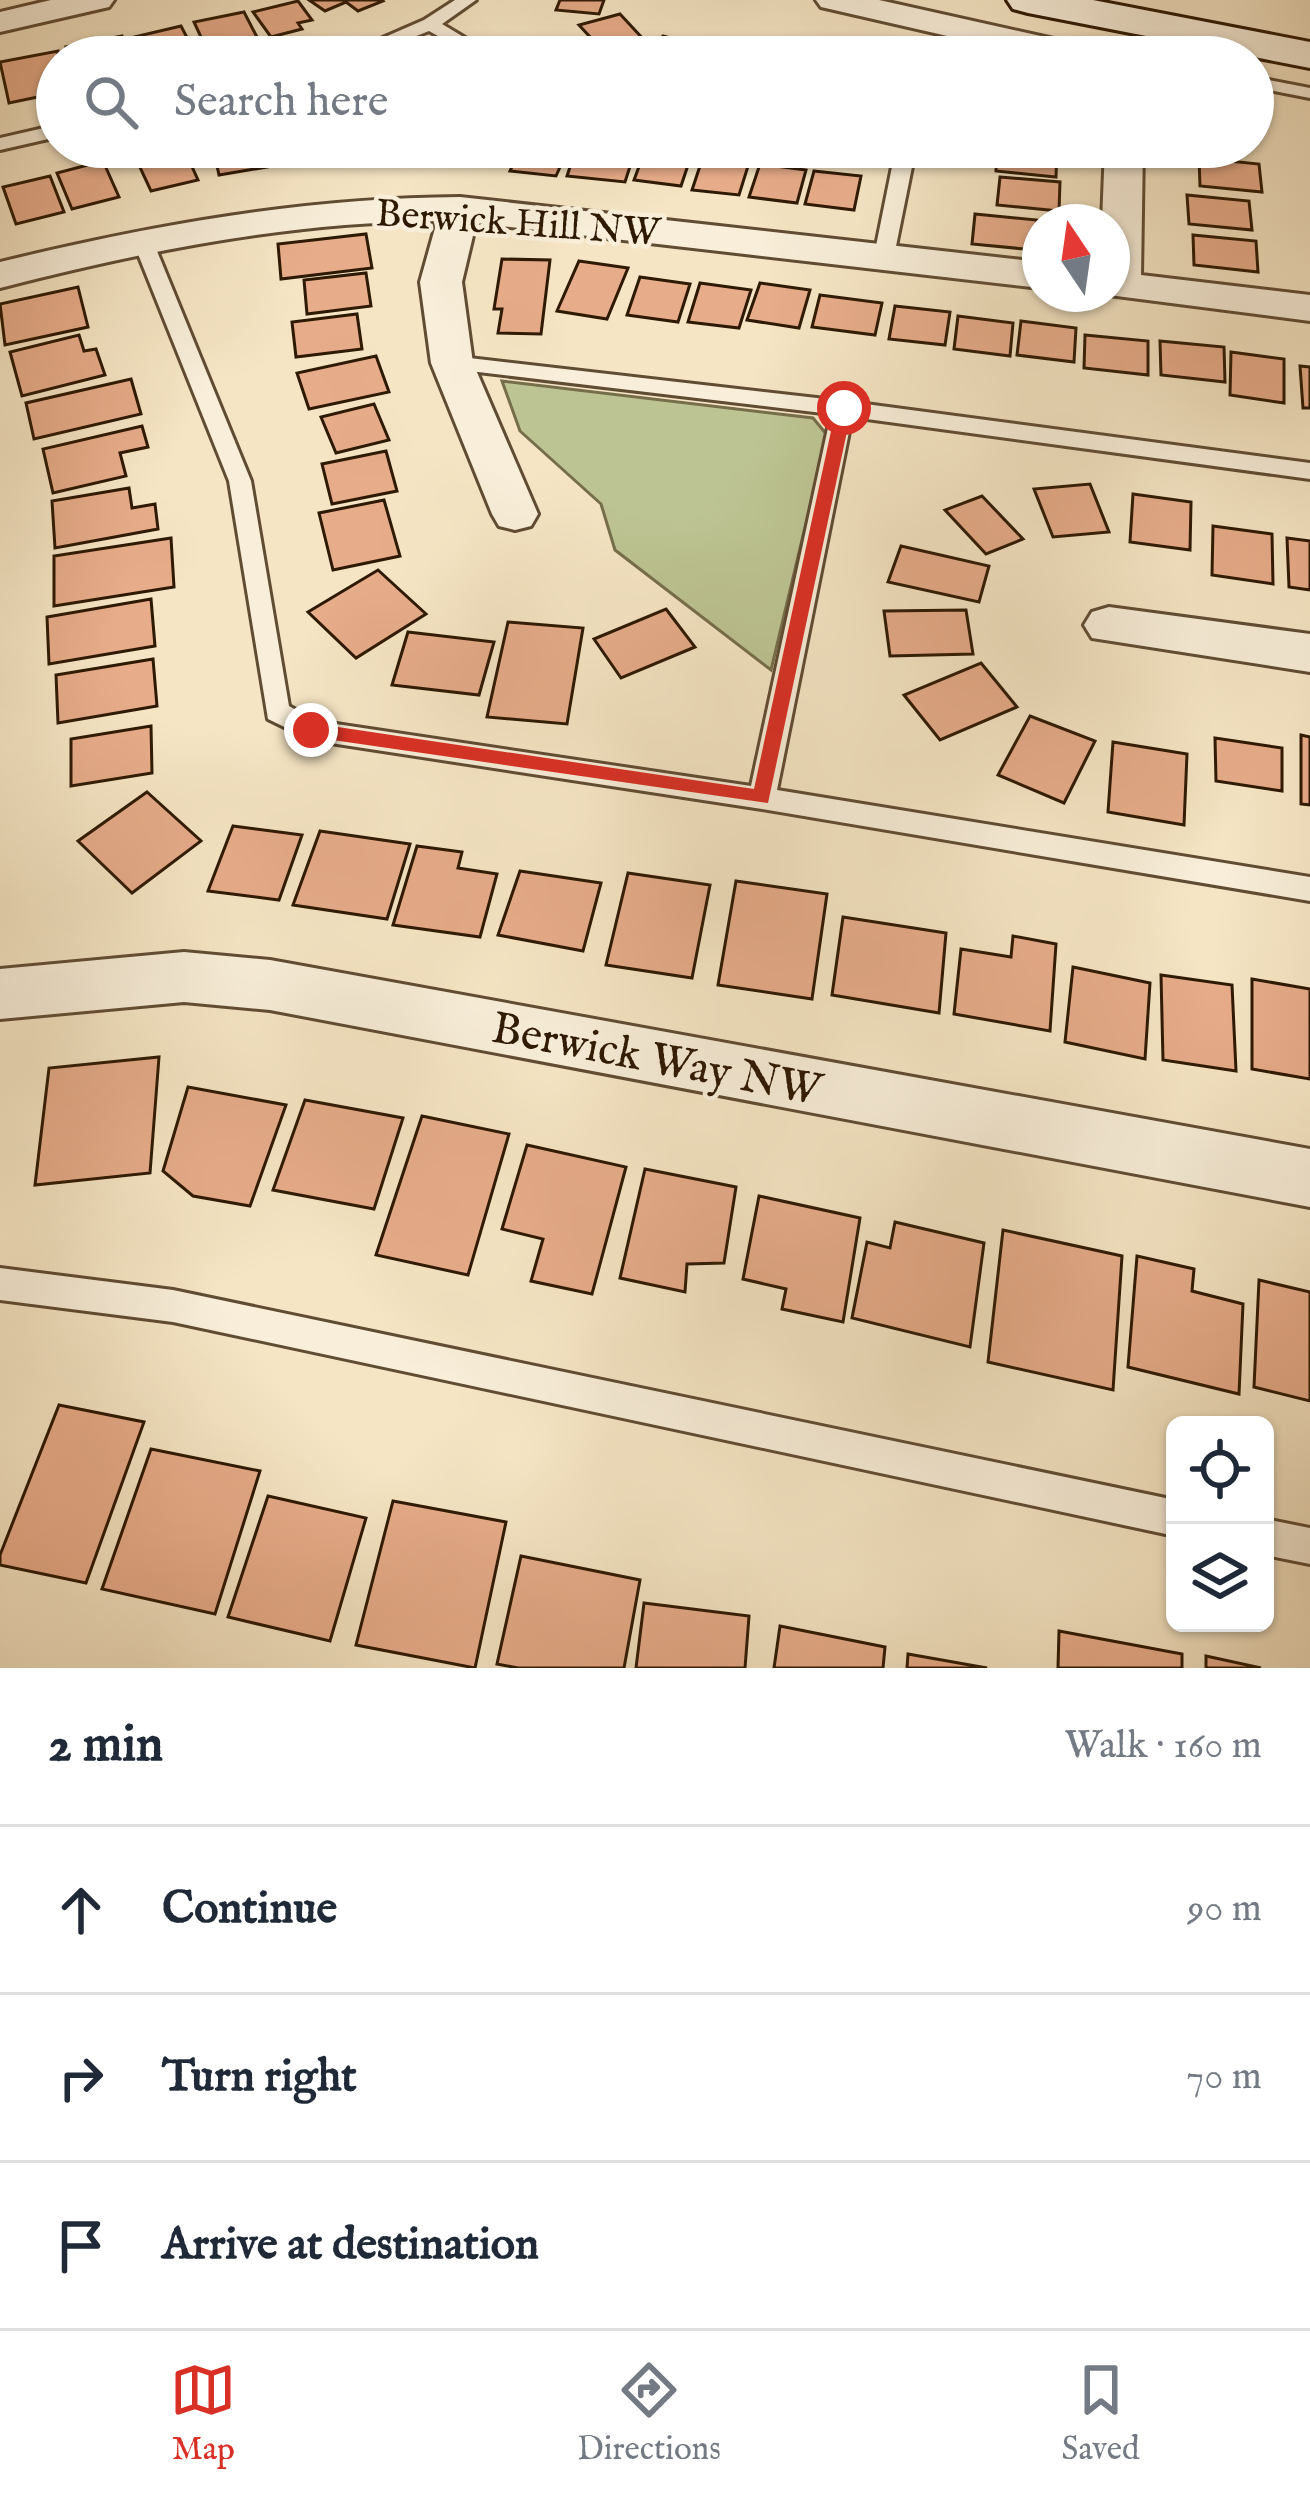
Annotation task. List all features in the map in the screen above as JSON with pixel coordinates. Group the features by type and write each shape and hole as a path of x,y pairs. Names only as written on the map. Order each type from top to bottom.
{"main road":[{"path":"1028,0 1213,36"},
{"path":"1176,0 1310,26"},
{"path":"1274,48 1310,55"}],"street":[{"path":"0,22 97,0"},
{"path":"833,0 993,36"},
{"path":"1121,204 1123,168"},
{"name":"Berwick Hill NW","path":"0,275 142,239 274,216 364,208 460,209 1022,273"},
{"path":"460,209 441,282 452,362 515,514"},
{"path":"1130,287 1310,308"},
{"path":"1109,625 1310,653"},
{"name":"Berwick Way NW","path":"0,994 184,976 270,985 1310,1178"}],"lane":[{"path":"400,36 467,0"},
{"path":"430,24 451,36"},
{"path":"1274,86 1310,93"},
{"path":"0,144 36,136"},
{"path":"884,256 902,168"},
{"path":"142,239 240,481 278,712 311,730 762,798 1310,889"},
{"path":"452,362 844,408 1310,471"},
{"path":"762,798 844,408"},
{"path":"0,1284 173,1306 1166,1516"},
{"path":"1274,1539 1310,1546"}],"green space":[{"path":"502,381 813,418 827,435 771,670 615,550 601,504 520,431"}],"building":[{"path":"309,0 383,1 358,11 346,2 325,11"},
{"path":"560,0 604,0 599,14 556,10"},
{"path":"298,1 312,20 298,23 302,29 270,36 253,12"},
{"path":"244,12 256,36 200,36 194,22"},
{"path":"620,14 640,36 589,36 579,25"},
{"path":"181,26 186,36 138,36"},
{"path":"36,55 36,97 9,103 0,62"},
{"path":"106,168 119,197 72,209 57,173"},
{"path":"140,168 193,168 198,180 151,191"},
{"path":"218,168 261,168 219,175"},
{"path":"511,168 560,168 556,176"},
{"path":"570,168 630,168 625,182 567,176"},
{"path":"638,168 687,168 681,186 634,180"},
{"path":"699,168 747,168 739,195 692,190"},
{"path":"759,168 806,170 797,203 749,197"},
{"path":"996,168 1056,168 1056,177"},
{"path":"1199,168 1259,168 1262,192 1200,186"},
{"path":"814,171 861,176 854,210 805,204"},
{"path":"50,176 64,212 16,224 3,187"},
{"path":"1000,177 1060,182 1059,204 997,205"},
{"path":"1187,195 1249,201 1252,230 1189,224"},
{"path":"975,214 1022,219 1022,249 972,244"},
{"path":"366,234 372,268 281,279 278,244"},
{"path":"1193,235 1256,241 1258,272 1194,265"},
{"path":"502,259 550,260 541,334 498,333 502,309 494,309"},
{"path":"579,261 628,268 607,319 557,311"},
{"path":"366,273 371,306 307,314 304,280"},
{"path":"640,277 690,284 678,322 627,315"},
{"path":"700,283 751,290 739,328 688,322"},
{"path":"760,283 810,290 799,328 747,320"},
{"path":"78,287 88,327 5,345 0,304"},
{"path":"820,295 882,303 875,335 812,327"},
{"path":"895,306 950,312 945,345 889,339"},
{"path":"357,314 362,349 296,357 292,322"},
{"path":"958,316 1013,323 1010,356 954,349"},
{"path":"1021,321 1076,328 1074,362 1017,355"},
{"path":"79,335 84,351 96,349 105,375 22,396 10,352"},
{"path":"1085,335 1148,341 1148,375 1084,368"},
{"path":"1160,341 1224,347 1225,382 1161,375"},
{"path":"1231,352 1284,359 1284,403 1230,395"},
{"path":"376,356 389,392 309,409 297,373"},
{"path":"1300,366 1310,367 1310,408 1303,408"},
{"path":"131,379 141,414 34,439 26,403"},
{"path":"374,404 389,440 336,453 321,417"},
{"path":"142,426 148,447 120,453 126,476 53,493 43,449"},
{"path":"386,451 397,491 332,504 322,464"},
{"path":"1090,484 1109,532 1053,537 1034,489"},
{"path":"129,488 132,508 155,504 158,529 55,548 52,501"},
{"path":"1133,494 1191,502 1190,550 1130,542"},
{"path":"982,496 1023,539 986,554 945,510"},
{"path":"384,500 400,556 333,570 319,513"},
{"path":"1213,526 1272,534 1273,584 1212,575"},
{"path":"171,538 174,587 54,606 54,556"},
{"path":"1287,538 1310,541 1310,590 1289,587"},
{"path":"901,546 989,566 979,602 888,582"},
{"path":"378,570 426,614 356,658 308,612"},
{"path":"151,599 155,646 49,664 47,617"},
{"path":"666,609 695,647 621,678 594,639"},
{"path":"966,610 973,654 890,656 884,611"},
{"path":"508,622 583,628 567,724 487,717"},
{"path":"408,632 494,642 479,695 392,685"},
{"path":"153,659 157,706 58,723 56,675"},
{"path":"981,663 1017,707 940,740 904,695"},
{"path":"1030,716 1095,741 1064,803 998,775"},
{"path":"151,726 152,773 71,786 71,739"},
{"path":"1301,735 1310,737 1310,805 1301,804"},
{"path":"1215,738 1282,748 1282,791 1216,781"},
{"path":"1113,742 1187,754 1184,825 1108,812"},
{"path":"147,792 201,841 132,893 78,841"},
{"path":"233,826 302,835 279,900 208,891"},
{"path":"320,831 410,844 387,919 293,905"},
{"path":"417,846 462,852 458,868 497,874 480,937 393,925"},
{"path":"520,871 601,883 583,951 498,935"},
{"path":"628,873 710,885 692,978 606,965"},
{"path":"736,881 827,894 812,999 718,985"},
{"path":"843,917 946,933 939,1013 832,995"},
{"path":"1013,936 1056,944 1050,1031 954,1014 961,949 1011,957"},
{"path":"1073,967 1150,983 1145,1059 1065,1042"},
{"path":"1161,975 1232,985 1236,1071 1163,1060"},
{"path":"1252,979 1310,989 1310,1079 1252,1069"},
{"path":"159,1057 150,1173 35,1185 49,1068"},
{"path":"188,1087 286,1105 250,1206 193,1196 163,1171"},
{"path":"305,1100 403,1118 374,1209 273,1190"},
{"path":"422,1116 509,1134 468,1275 376,1255"},
{"path":"527,1145 626,1167 592,1294 531,1281 543,1239 502,1229"},
{"path":"645,1169 736,1187 724,1263 687,1264 685,1292 620,1278"},
{"path":"759,1196 860,1218 843,1322 782,1309 786,1289 743,1279"},
{"path":"895,1222 984,1243 970,1347 852,1318 867,1242 890,1248"},
{"path":"1003,1230 1122,1256 1113,1390 988,1362"},
{"path":"1137,1256 1194,1269 1192,1291 1243,1304 1239,1394 1128,1367"},
{"path":"1259,1280 1310,1292 1310,1401 1254,1387"},
{"path":"59,1405 144,1422 86,1583 0,1565"},
{"path":"151,1449 260,1471 215,1614 102,1589"},
{"path":"268,1496 366,1518 330,1641 228,1617"},
{"path":"393,1501 506,1522 475,1668 356,1645"},
{"path":"521,1556 640,1580 624,1668 497,1664"},
{"path":"644,1603 749,1616 745,1668 636,1668"},
{"path":"780,1626 885,1647 883,1668 774,1668"},
{"path":"1059,1631 1182,1654 1182,1668 1058,1668"},
{"path":"908,1654 987,1668 907,1668"},
{"path":"1206,1656 1261,1668 1206,1668"}],"route":[{"path":"311,730 762,798 844,408"}]}
